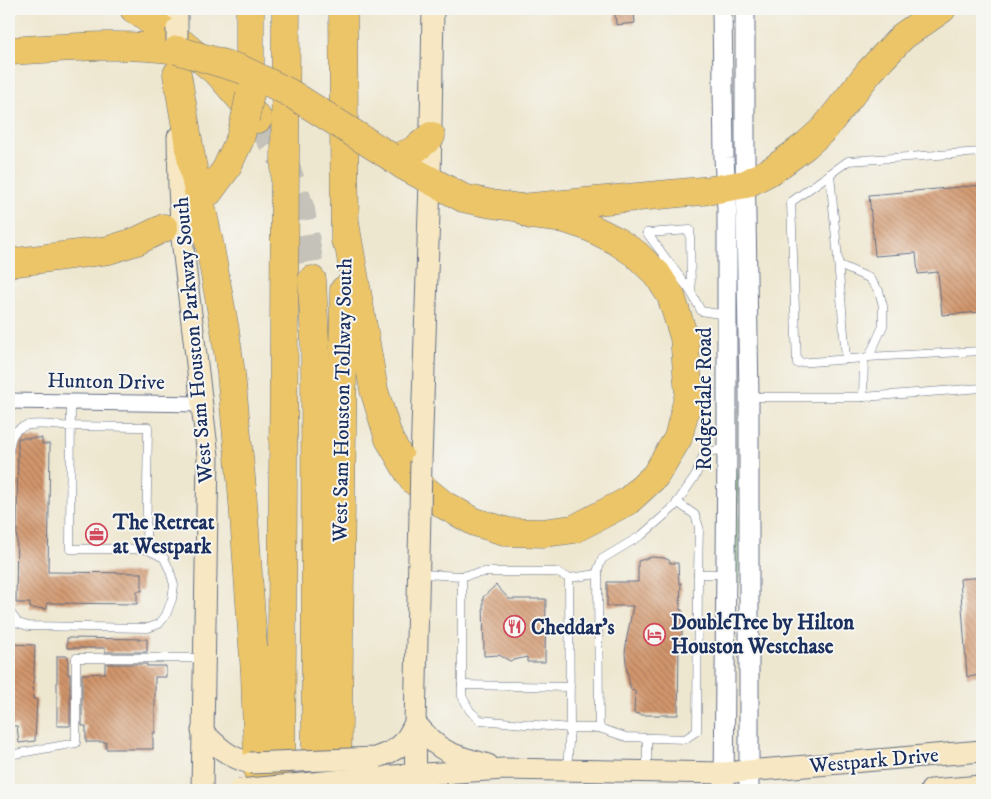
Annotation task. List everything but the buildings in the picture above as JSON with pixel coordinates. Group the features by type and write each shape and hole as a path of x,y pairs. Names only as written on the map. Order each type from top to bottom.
{"highway":[{"path":"134,9 183,44 220,75 251,111"},
{"path":"208,192 226,169 251,111 250,9"},
{"path":"281,790 286,9"},
{"name":"West Sam Houston Tollway South","path":"337,790 345,223 343,9"},
{"path":"9,51 84,47 174,46 241,69 290,93 430,181 463,198 521,208 736,186 774,169 824,129 870,71 903,36 942,9"},
{"path":"174,46 192,163 209,242 231,374 242,488 255,674 259,790"},
{"path":"399,160 431,136"},
{"path":"345,223 374,390 389,440 414,480 444,506 475,522 508,532 543,533 574,529 628,501 655,476 678,438 689,394 684,337 671,296 657,274 636,254 616,240 589,227 565,219 531,215 521,208"},
{"path":"9,263 109,250 137,241 164,228"},
{"path":"312,280 315,342 316,790"}],"main road":[{"path":"416,782 415,723 433,9"},
{"name":"West Sam Houston Parkway South","path":"174,46 182,239 208,456 202,790"},
{"path":"202,731 222,750 237,760 250,763 375,758 383,756 401,746 408,738 415,723"},
{"path":"415,723 436,745 447,752 504,769"},
{"name":"Westpark Drive","path":"226,790 377,777 416,782 504,769 647,772 724,781 749,780 982,751"},
{"name":"Westpark Drive","path":"931,790 982,786"}],"street":[{"name":"Rodgerdale Road","path":"722,9 724,158 736,186 749,397 749,780"},
{"name":"Rodgerdale Road","path":"724,781 727,314 736,186 744,9"},
{"path":"727,396 749,397"},
{"name":"Hunton Drive","path":"9,401 202,404"}],"lane":[{"path":"982,152 848,161 791,202 797,363 982,351"},
{"path":"830,174 846,359"},
{"path":"690,292 690,230 648,233 690,292 701,311 727,314"},
{"path":"839,265 869,278 879,291 883,306 883,326 867,357 863,397"},
{"path":"749,397 863,397 982,388"},
{"path":"9,611 18,624 28,626 148,628 159,624 166,615 172,599 174,585 164,558 146,549 70,549 71,402"},
{"path":"9,452 10,441 15,432 21,427 30,425 148,427 146,549"},
{"path":"599,728 598,569 602,559 642,534 674,508 696,475 704,453 727,448"},
{"path":"462,576 462,696 470,711 480,720 508,724 599,728 626,737 685,739 697,731 699,527 696,516 678,502"},
{"path":"419,574 462,576 484,572 556,572 569,578 598,574"},
{"path":"698,574 726,574"},
{"path":"566,770 570,728 569,578"},
{"path":"9,755 76,742 76,658 205,658"},
{"path":"462,685 570,687"},
{"path":"647,738 647,772"}],"green space":[{"path":"733,469 737,469 738,475 739,584 734,584"}],"tunnel":[{"path":"258,119 285,163 301,210 312,280"}],"place":[{"name":"The Retreat at Westpark","path":"97,534"},
{"name":"Cheddar's","path":"515,627"},
{"name":"DoubleTree by Hilton Houston Westchase","path":"655,634"}]}
